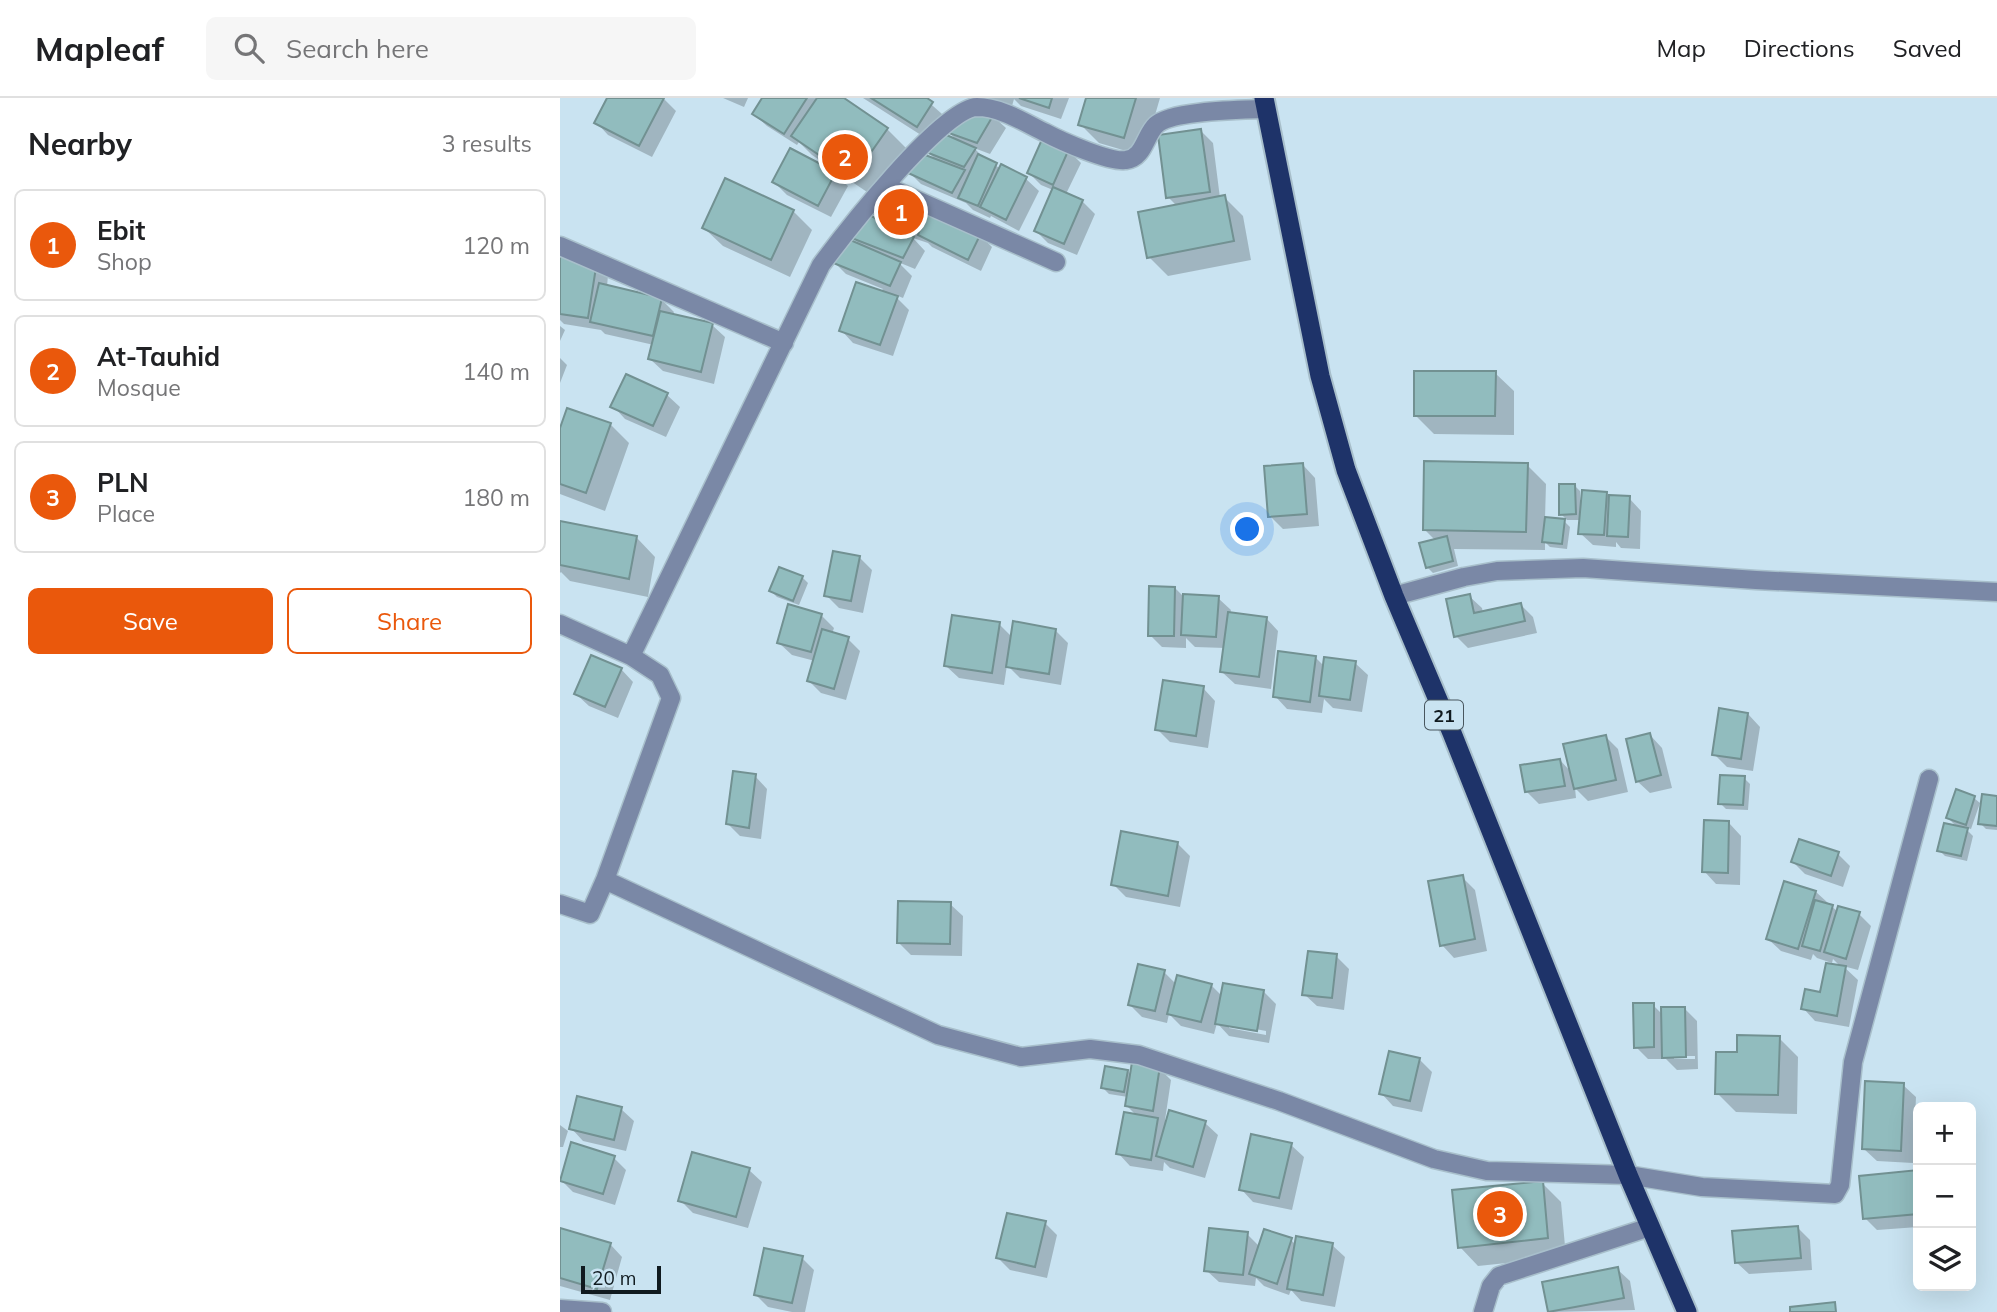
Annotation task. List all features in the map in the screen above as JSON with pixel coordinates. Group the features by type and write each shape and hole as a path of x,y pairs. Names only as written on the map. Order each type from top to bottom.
{"highway":[{"name":"21","path":"1265,103 1320,376 1346,470 1394,596 1686,1312"}],"street":[{"path":"631,656 821,265 855,220 935,134 958,114 974,107 996,110 1075,148 1125,161 1138,156 1157,125 1177,116 1265,103"},
{"path":"885,186 1056,262"},
{"path":"560,246 784,342"},
{"path":"1394,596 1497,571 1583,568 1997,592"},
{"path":"560,624 631,656 660,675 671,698 605,880 590,914 560,904"},
{"path":"605,880 938,1035 1021,1057 1090,1049 1139,1055 1208,1076 1456,1165 1517,1173 1628,1175 1702,1187 1835,1194 1840,1185 1853,1062 1929,779"},
{"path":"1483,1312 1491,1286 1499,1276 1650,1227"},
{"path":"560,1309 602,1312"}],"building":[{"path":"607,98 664,98 639,146 594,123"},
{"path":"762,98 807,98 784,134 752,114"},
{"path":"817,98 844,98 888,128 853,178 791,136"},
{"path":"871,98 927,98 933,102 917,127"},
{"path":"1019,98 1052,98 1049,108"},
{"path":"1086,98 1136,98 1124,138 1078,125"},
{"path":"974,110 994,114 977,143 946,132"},
{"path":"1201,129 1210,192 1166,198 1158,135"},
{"path":"942,133 976,148 964,167 926,152"},
{"path":"1043,137 1069,149 1053,185 1027,173"},
{"path":"790,148 836,172 818,206 772,182"},
{"path":"920,153 965,170 952,193 906,172"},
{"path":"978,154 997,163 978,206 958,198"},
{"path":"1001,164 1027,177 1006,220 980,207"},
{"path":"725,178 794,210 771,260 702,228"},
{"path":"1053,187 1083,200 1064,244 1034,231"},
{"path":"888,192 925,207 915,233 877,218"},
{"path":"1225,195 1234,241 1147,258 1138,212"},
{"path":"927,209 981,233 968,260 918,235"},
{"path":"867,214 914,237 903,258 849,237"},
{"path":"848,239 901,262 890,286 831,262"},
{"path":"560,255 597,261 588,318 560,314"},
{"path":"856,282 898,296 880,345 839,331"},
{"path":"599,283 662,298 653,336 590,322"},
{"path":"660,311 713,323 701,372 648,359"},
{"path":"1414,371 1496,371 1495,416 1414,416"},
{"path":"626,374 668,393 653,426 610,407"},
{"path":"567,408 611,423 586,493 560,484 560,428"},
{"path":"1424,461 1528,463 1526,532 1423,530"},
{"path":"1303,463 1307,514 1268,517 1264,466"},
{"path":"1559,484 1575,484 1576,514 1559,515"},
{"path":"1582,490 1607,492 1604,535 1578,534"},
{"path":"1609,495 1630,496 1628,537 1607,536"},
{"path":"1545,517 1565,519 1562,544 1542,542"},
{"path":"560,521 637,536 629,579 560,565"},
{"path":"1447,536 1453,561 1426,568 1419,543"},
{"path":"833,551 860,556 851,601 824,596"},
{"path":"779,567 803,576 793,601 769,591"},
{"path":"1149,586 1175,587 1174,636 1148,636"},
{"path":"1183,594 1219,596 1216,637 1181,635"},
{"path":"1470,594 1474,613 1521,603 1525,621 1454,637 1446,599"},
{"path":"788,604 822,614 811,652 777,643"},
{"path":"1228,612 1267,617 1259,677 1220,672"},
{"path":"952,615 1000,622 992,673 944,666"},
{"path":"1013,621 1056,629 1049,674 1006,667"},
{"path":"822,629 849,637 834,689 807,681"},
{"path":"1278,651 1316,656 1310,702 1273,697"},
{"path":"591,655 622,668 605,707 574,694"},
{"path":"1324,657 1356,661 1350,700 1319,696"},
{"path":"1163,680 1204,686 1196,736 1155,730"},
{"path":"1719,708 1748,713 1741,759 1712,755"},
{"path":"1650,733 1661,775 1636,782 1626,739"},
{"path":"1606,735 1616,780 1574,789 1563,744"},
{"path":"1560,759 1565,786 1525,792 1520,765"},
{"path":"733,771 756,774 749,828 726,824"},
{"path":"1720,775 1745,776 1743,805 1718,804"},
{"path":"1956,789 1975,796 1966,825 1946,818"},
{"path":"1982,794 1997,796 1997,826 1978,824"},
{"path":"1704,820 1729,821 1728,873 1702,872"},
{"path":"1944,823 1968,828 1961,856 1937,851"},
{"path":"1121,831 1178,842 1168,896 1111,885"},
{"path":"1799,839 1839,852 1831,876 1791,862"},
{"path":"1463,875 1475,939 1440,946 1428,881"},
{"path":"1784,881 1816,891 1798,949 1766,939"},
{"path":"1815,900 1833,905 1820,951 1802,946"},
{"path":"898,901 951,902 950,944 897,943"},
{"path":"1838,906 1860,912 1846,959 1824,952"},
{"path":"1308,951 1337,954 1332,998 1302,995"},
{"path":"1826,963 1846,966 1837,1016 1801,1009 1805,989 1820,992"},
{"path":"1138,964 1165,970 1155,1011 1128,1005"},
{"path":"1177,975 1212,984 1201,1022 1167,1014"},
{"path":"1223,983 1264,990 1257,1031 1215,1024"},
{"path":"1633,1003 1654,1003 1654,1047 1634,1048"},
{"path":"1661,1007 1685,1007 1686,1057 1662,1058"},
{"path":"1737,1035 1780,1036 1778,1095 1715,1094 1716,1052 1737,1052"},
{"path":"1389,1051 1420,1058 1410,1101 1379,1094"},
{"path":"1132,1062 1160,1066 1153,1111 1125,1106"},
{"path":"1105,1066 1128,1070 1124,1092 1101,1088"},
{"path":"1865,1081 1904,1083 1901,1151 1862,1149"},
{"path":"577,1096 622,1107 614,1140 569,1129"},
{"path":"1169,1110 1206,1121 1193,1167 1156,1156"},
{"path":"1124,1112 1158,1118 1151,1160 1116,1154"},
{"path":"1251,1134 1292,1143 1279,1198 1239,1190"},
{"path":"571,1142 615,1156 603,1194 560,1181"},
{"path":"692,1152 750,1168 736,1217 678,1201"},
{"path":"1913,1171 1913,1214 1863,1219 1859,1176"},
{"path":"1543,1181 1548,1238 1458,1248 1452,1190"},
{"path":"1007,1213 1046,1221 1035,1267 996,1258"},
{"path":"1798,1226 1801,1258 1735,1263 1732,1231"},
{"path":"560,1228 611,1243 597,1289 560,1278"},
{"path":"1209,1228 1248,1232 1243,1275 1204,1271"},
{"path":"1264,1229 1292,1238 1277,1284 1249,1274"},
{"path":"1296,1236 1333,1243 1323,1295 1287,1289"},
{"path":"764,1248 803,1256 792,1303 754,1295"},
{"path":"1618,1267 1624,1298 1548,1312 1542,1282"},
{"path":"1835,1302 1836,1312 1790,1312 1790,1307"}],"place":[{"name":"At-Tauhid","path":"845,157"},
{"name":"Ebit","path":"901,212"},
{"name":"PLN","path":"1500,1214"}]}
